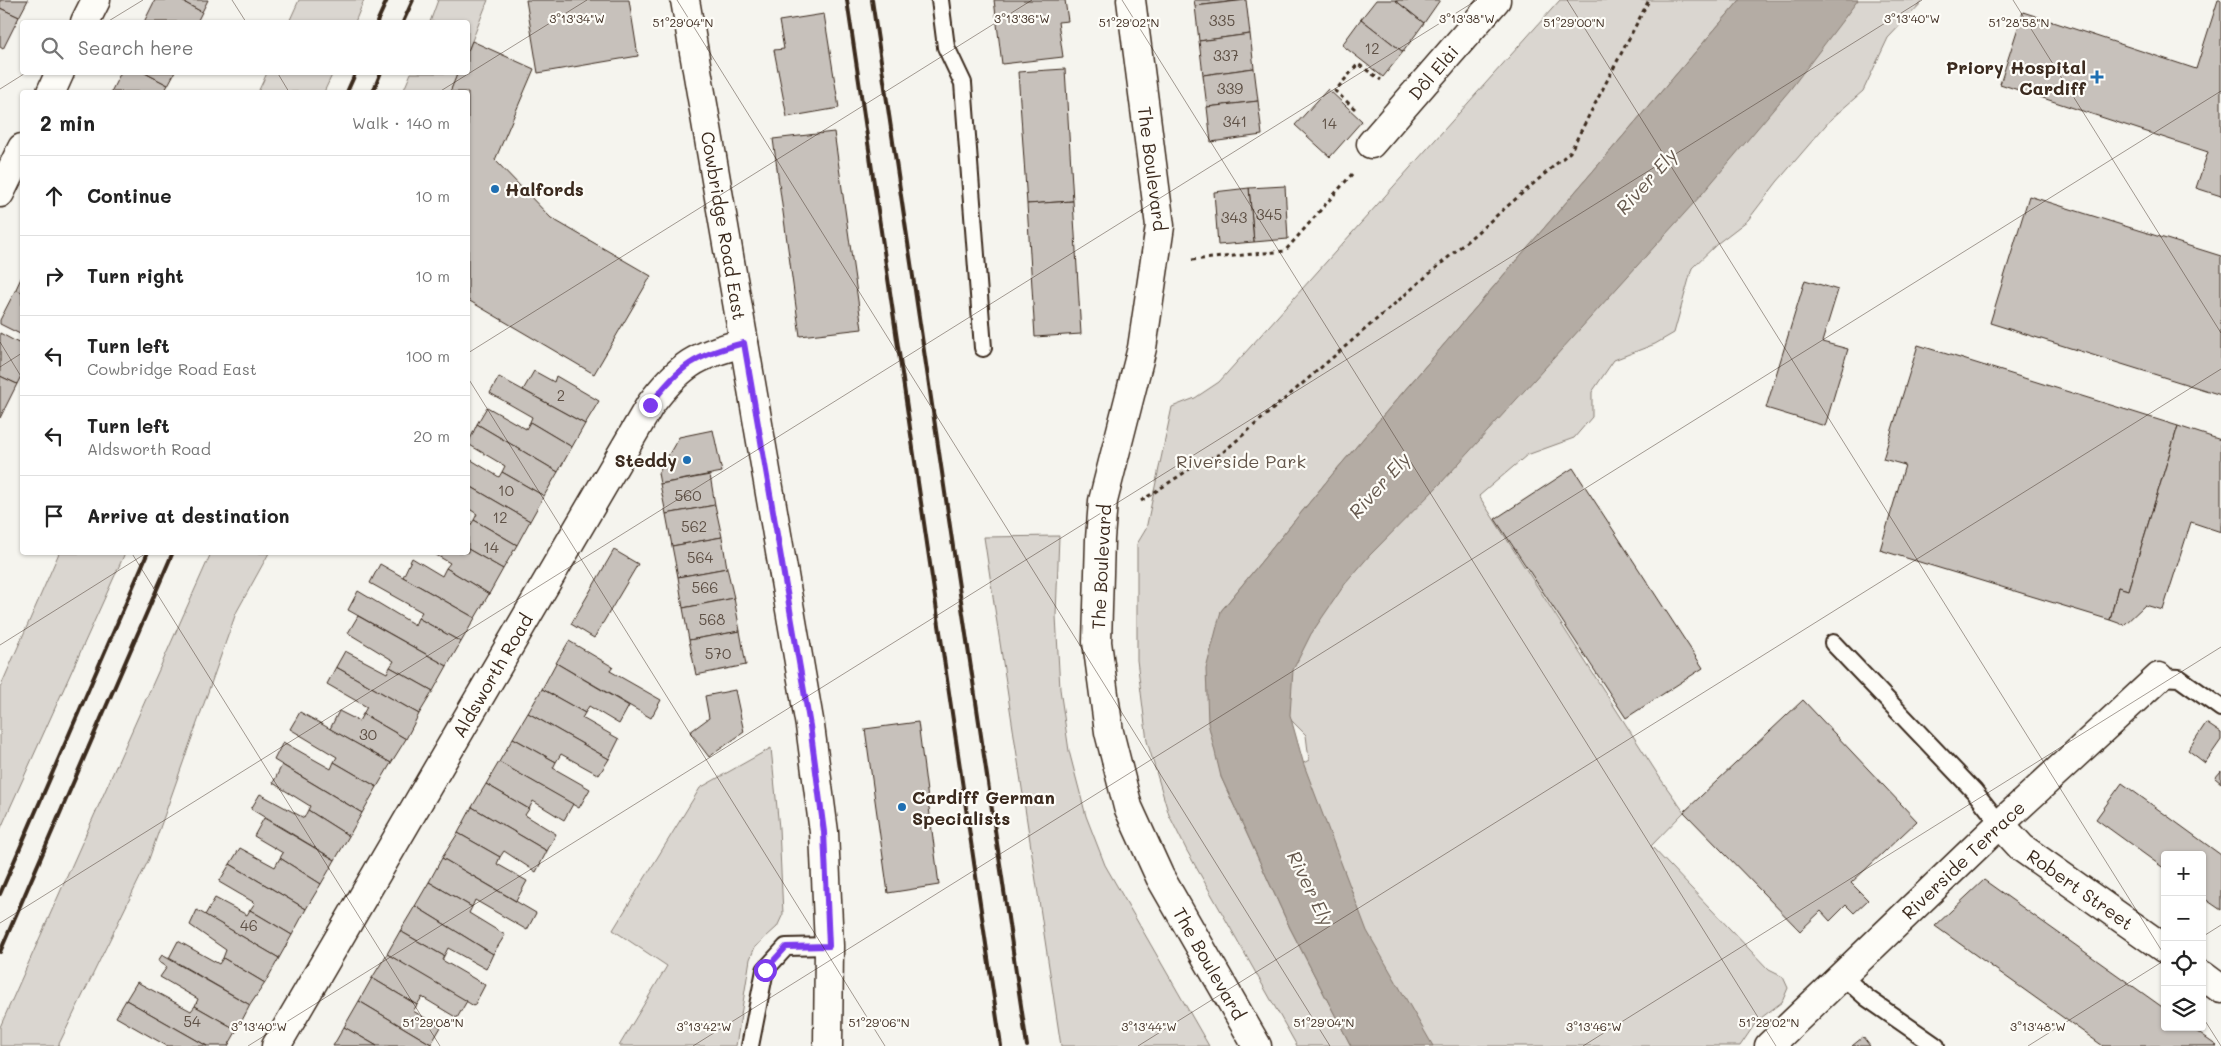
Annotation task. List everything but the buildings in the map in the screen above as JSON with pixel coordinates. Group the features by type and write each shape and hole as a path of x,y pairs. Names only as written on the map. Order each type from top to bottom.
{"street":[{"path":"86,20 96,0"},
{"name":"Cowbridge Road East","path":"685,0 810,726 824,832 829,946 828,1046"},
{"name":"The Boulevard","path":"1131,0 1160,226 1142,348 1103,501 1097,642 1110,732 1128,807 1160,877 1257,1046"},
{"name":"Dôl Elài","path":"1371,144 1496,0"},
{"path":"52,90 59,75"},
{"path":"0,193 20,152"},
{"name":"Aldsworth Road","path":"276,1046 650,405 684,367 710,352 744,343"},
{"name":"Riverside Terrace","path":"1769,1046 2000,824 2159,676"},
{"name":"Robert Street","path":"2000,824 2022,848 2161,946"},
{"path":"2206,978 2221,988"}],"lane":[{"path":"940,0 946,47 963,83 983,348"},
{"path":"1833,643 1974,791 2000,824"},
{"path":"2159,676 2179,678 2221,708"},
{"path":"750,1046 765,970 786,947 829,946"},
{"path":"1842,976 1867,998 1936,1046"}],"path":[{"path":"1103,501 1137,504 1199,463 1221,454 1570,152 1650,0"},
{"path":"1190,260 1285,251 1365,160 1371,144"}],"green space":[{"path":"299,0 364,0 356,20 290,20"},
{"path":"438,0 488,0 470,46 470,20 431,20"},
{"name":"Riverside Park","path":"1560,0 1740,0 1331,476 1221,611 1221,777 1290,928 1351,1046 1297,1046 1187,851 1169,815 1147,741 1137,660 1137,544 1146,529 1172,407 1195,398 1219,382"},
{"path":"1835,0 1924,0 1888,38 1863,91 1831,119 1777,182 1748,220 1718,243 1692,268 1674,333 1655,344 1614,360 1592,392 1592,417 1574,438 1527,455 1479,496 1662,781 1684,812 1651,846 1769,970 1783,977 1788,988 1782,1002 1757,1021 1740,1046 1403,1046 1284,774 1309,760 1306,735 1274,703 1272,624"},
{"path":"266,75 332,75 325,90 259,90"},
{"path":"410,75 457,75 451,90 404,90"},
{"path":"1059,536 1056,616 1060,689 1069,751 1086,816 1105,865 1209,1046 1061,1046 984,537"},
{"path":"58,555 124,555 0,830 0,688"},
{"path":"210,555 268,555 236,613 149,859 58,1046 0,1046 0,1027"},
{"path":"771,748 779,828 783,914 777,927 755,947 750,959 736,1046 619,1046 667,966 613,930 700,788"}],"water":[{"name":"River Ely","path":"1740,0 1858,0 1789,91 1702,194 1441,483 1370,555 1345,584 1311,634 1293,670 1290,715 1304,765 1367,931 1433,1046 1351,1046 1290,928 1221,777 1208,723 1206,669 1221,611 1331,476"}],"railway":[{"path":"378,20 387,0"},
{"path":"404,20 413,0"},
{"path":"847,0 1001,1046"},
{"path":"872,0 1027,1046"},
{"path":"348,90 355,75"},
{"path":"374,90 380,75"},
{"path":"0,894 147,555"},
{"path":"0,952 172,555"}],"place":[{"name":"Priory Hospital Cardiff","path":"2097,77"},
{"name":"Halfords","path":"495,189"},
{"name":"Steddy","path":"687,460"},
{"name":"Cardiff German Specialists","path":"902,807"}],"route":[{"path":"650,405 684,367 710,352 744,343 810,726 824,832 829,946 786,947 765,970"}]}
